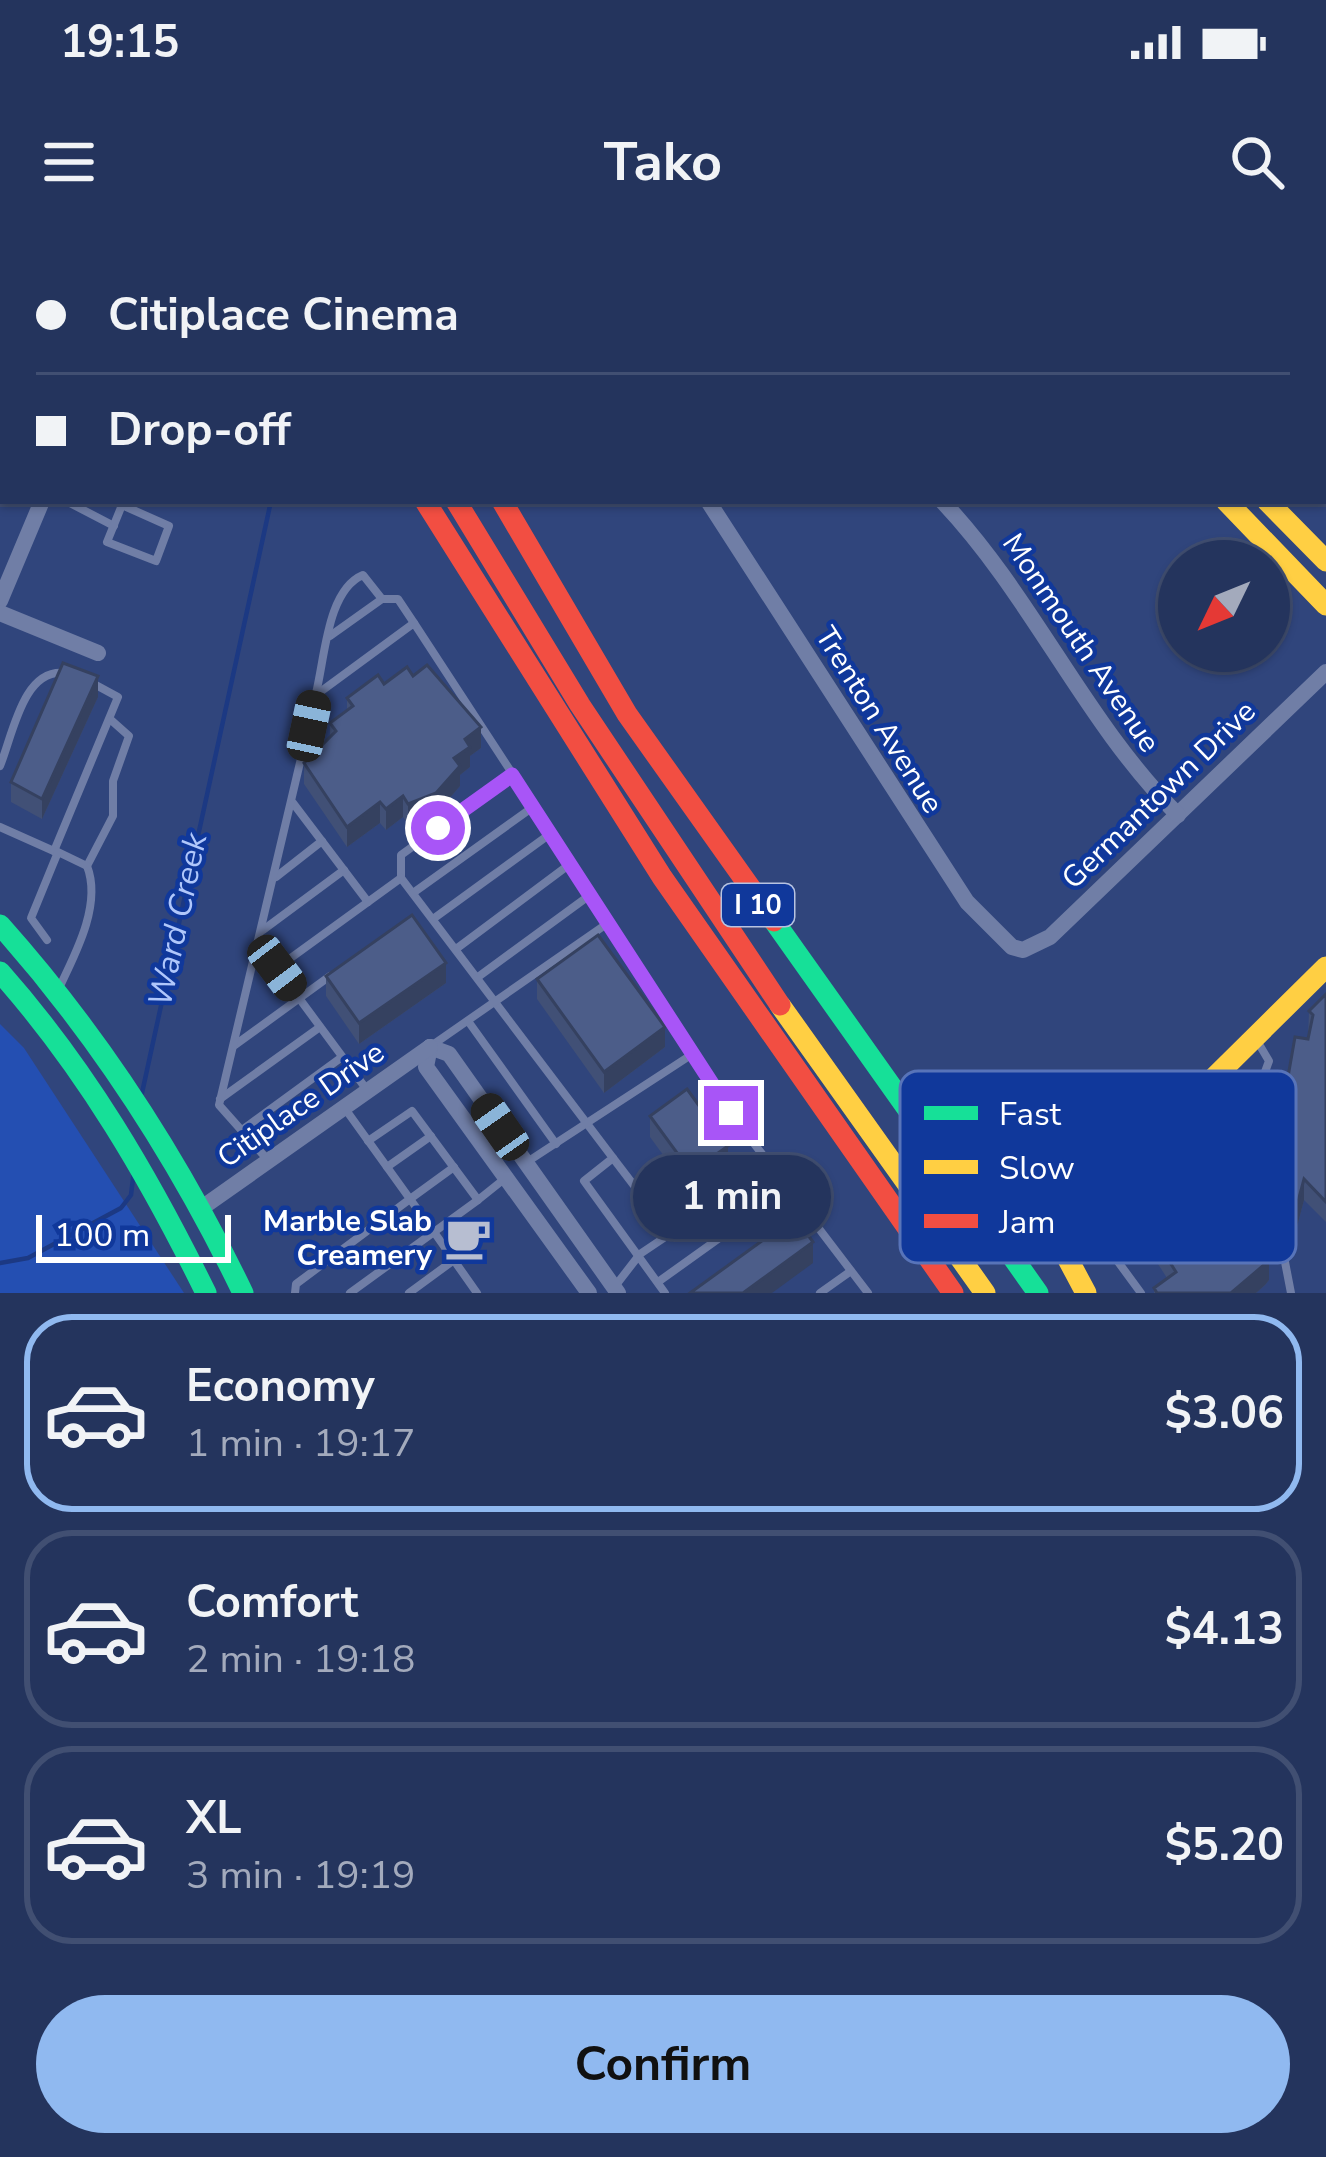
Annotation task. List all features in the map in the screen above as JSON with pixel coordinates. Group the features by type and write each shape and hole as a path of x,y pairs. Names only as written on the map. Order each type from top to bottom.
{"main road":[{"path":"426,504 662,877 900,1217"},
{"name":"I 10","path":"458,504 534,635 712,912 900,1174"},
{"name":"I 10","path":"504,504 627,714 900,1099"},
{"path":"1229,504 1326,604"},
{"path":"1270,504 1326,561"},
{"path":"0,926 97,1035 203,1207 243,1293"},
{"path":"1222,1071 1326,968"},
{"path":"0,972 92,1082 185,1249 203,1291"},
{"path":"932,1263 953,1293"},
{"name":"I 10","path":"964,1263 985,1293"},
{"name":"I 10","path":"1017,1263 1038,1293"},
{"path":"1066,1263 1086,1293"}],"street":[{"path":"0,601 41,504"},
{"name":"Trenton Avenue","path":"710,504 919,834 998,937 1023,950"},
{"name":"Monmouth Avenue","path":"945,504 1000,567 1130,767 1178,815"},
{"path":"0,613 98,652"},
{"name":"Germantown Drive","path":"1023,950 1050,937 1326,672"},
{"path":"589,1293 426,1067 430,1047 449,1054 612,1291"},
{"name":"Citiplace Drive","path":"203,1207 430,1047"},
{"path":"504,1179 525,1163"}],"lane":[{"path":"73,504 114,526"},
{"path":"122,505 169,526 156,561 107,542 114,526 122,505"},
{"path":"269,1161 222,1111 220,1099 342,588 363,575 382,599"},
{"path":"330,636 382,599 398,599 692,1055 868,1293"},
{"path":"316,694 414,623"},
{"path":"0,766 35,680 49,671 76,674 118,697 31,918 47,940"},
{"path":"87,866 113,816 113,782 129,736 111,720"},
{"path":"512,775 401,855 401,878 671,1234"},
{"path":"293,803 368,902"},
{"path":"413,893 532,807"},
{"path":"0,827 87,866 94,885 58,990"},
{"path":"433,919 550,834"},
{"path":"275,878 322,841"},
{"path":"456,949 570,864"},
{"path":"263,930 344,870"},
{"path":"277,968 401,878"},
{"path":"478,977 590,895"},
{"path":"414,914 423,907"},
{"path":"430,1047 608,923"},
{"path":"259,944 368,1091"},
{"path":"234,1046 337,970"},
{"path":"468,1021 556,1144"},
{"path":"220,1099 320,1027"},
{"path":"1255,1038 1270,1061 1266,1071"},
{"path":"525,1163 692,1055"},
{"path":"242,1130 342,1057"},
{"path":"344,1108 476,1293"},
{"path":"368,1141 412,1111 478,1200"},
{"path":"387,1167 431,1136"},
{"path":"613,1158 584,1181 665,1293"},
{"path":"612,1291 640,1255 771,1166"},
{"path":"295,1293 296,1283 454,1167"},
{"path":"350,1293 504,1179"},
{"path":"658,1282 788,1189"},
{"path":"409,1293 454,1260"},
{"path":"1119,1263 1141,1293"},
{"path":"1286,1263 1291,1293"},
{"path":"820,1293 851,1271"}],"shaded area":[{"path":"0,1024 24,1048 184,1293 0,1293"}],"building":[{"path":"63,663 98,676 42,799 11,782"},
{"path":"427,665 481,727 465,739 470,747 454,758 460,766 436,793 408,804 403,796 386,809 380,802 347,827 304,763 336,731 330,723 353,706 347,698 378,675 384,684 407,667 413,676"},
{"path":"412,915 446,963 359,1023 326,976"},
{"path":"598,935 665,1027 604,1072 537,979"},
{"path":"1326,994 1326,1202 1304,1179 1296,1209 1296,1071 1289,1071 1295,1037 1308,1039 1313,1015 1309,1011"},
{"path":"687,1089 728,1146 691,1172 650,1116"},
{"path":"795,1217 813,1242 743,1293 690,1293"},
{"path":"1170,1263 1266,1263 1231,1293 1157,1293 1154,1288 1176,1272"}],"waterway":[{"name":"Ward Creek","path":"142,1093 270,504"},
{"name":"Ward Creek","path":"0,1263 28,1258 121,1208 131,1195 134,1170"}],"traffic: fast":[{"path":"774,921 900,1099"},
{"path":"0,925 71,1011 135,1100 192,1194 243,1293"},
{"path":"0,972 114,1125 206,1293"},
{"path":"1017,1263 1038,1293"}],"traffic: slow":[{"path":"1229,504 1326,605"},
{"path":"1270,504 1326,561"},
{"path":"1221,1071 1326,967"},
{"path":"780,1005 900,1174"},
{"path":"964,1263 985,1293"},
{"path":"1070,1263 1086,1293"}],"traffic: jam":[{"path":"427,504 662,877 900,1217"},
{"path":"458,504 580,705 780,1005"},
{"path":"504,504 627,714 774,921"},
{"path":"932,1263 953,1293"}],"place":[{"name":"Marble Slab Creamery","path":"468,1238"}],"route":[{"path":"438,828 512,775 731,1113"}]}
